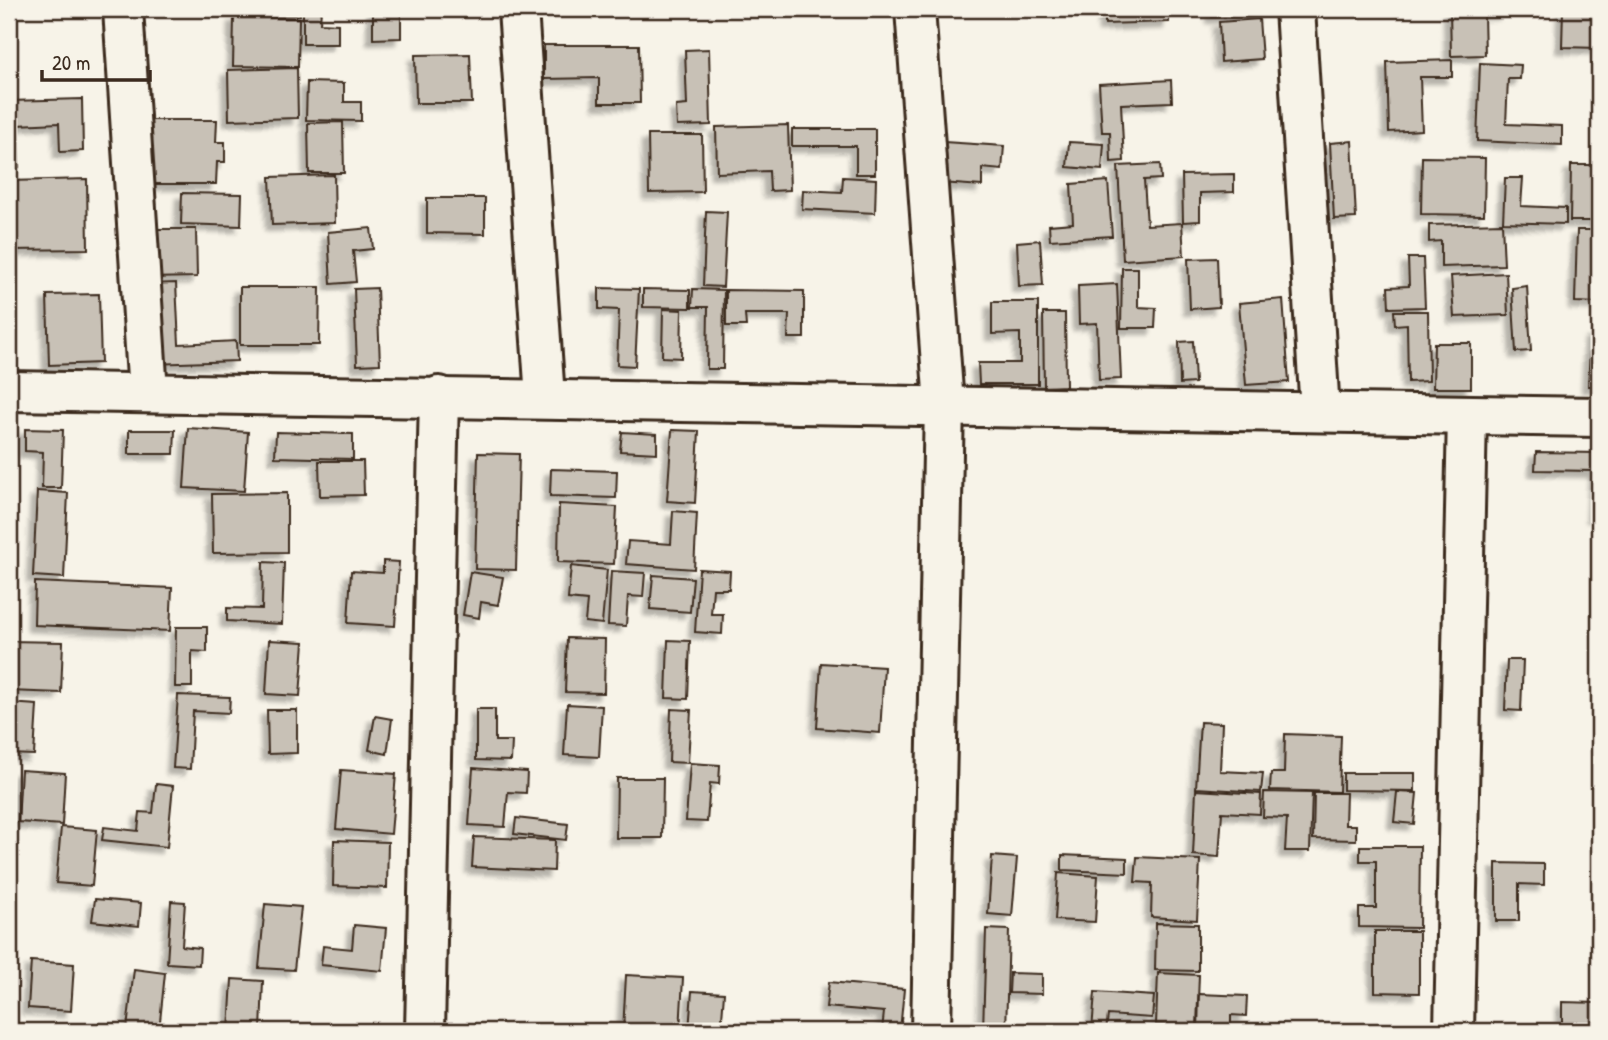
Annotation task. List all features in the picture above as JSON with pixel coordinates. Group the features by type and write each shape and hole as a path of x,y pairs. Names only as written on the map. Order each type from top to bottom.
{"street":[{"path":"123,9 148,393"},
{"path":"517,9 545,398"},
{"path":"915,9 944,405 931,1031"},
{"path":"1295,9 1320,412"},
{"path":"9,391 1599,417"},
{"path":"425,1031 439,396"},
{"path":"1454,1031 1467,415"}],"building":[{"path":"242,9 300,9 300,15 242,16"},
{"path":"303,9 321,9 320,23 338,24 338,44 303,44"},
{"path":"373,9 401,9 401,38 373,39"},
{"path":"1105,9 1169,9 1169,22 1105,24"},
{"path":"1212,9 1263,9 1264,15 1212,17"},
{"path":"1450,9 1505,9 1505,13 1484,14 1485,55 1451,56"},
{"path":"1563,9 1599,9 1599,48 1562,47"},
{"path":"234,17 299,18 298,67 233,66"},
{"path":"1259,19 1262,59 1221,62 1219,22"},
{"path":"544,45 639,45 640,103 599,103 599,78 544,79"},
{"path":"709,49 711,125 677,126 676,106 687,105 685,50"},
{"path":"470,54 472,103 416,103 415,55"},
{"path":"1452,60 1452,77 1420,77 1422,130 1389,132 1387,62"},
{"path":"1480,63 1521,65 1520,79 1508,79 1506,124 1562,126 1562,145 1477,141"},
{"path":"297,68 298,118 229,120 228,70"},
{"path":"1171,80 1172,102 1121,104 1124,161 1111,162 1110,132 1102,132 1099,84"},
{"path":"307,82 344,83 344,102 361,102 361,121 306,120"},
{"path":"82,99 83,151 60,152 59,123 17,125 19,167 9,167 9,101"},
{"path":"143,120 217,120 216,142 225,142 225,162 217,162 216,184 142,184"},
{"path":"343,122 344,173 309,173 308,123"},
{"path":"788,125 790,190 770,191 769,171 717,173 716,127"},
{"path":"792,129 875,129 875,174 856,174 856,146 792,146"},
{"path":"648,135 702,135 703,192 649,193"},
{"path":"1352,141 1356,218 1334,219 1330,143"},
{"path":"944,142 1004,146 1002,170 982,168 982,186 941,183"},
{"path":"1069,142 1104,144 1102,170 1067,167"},
{"path":"1422,157 1485,158 1484,215 1421,214"},
{"path":"1160,164 1161,179 1144,180 1147,225 1182,223 1184,256 1123,260 1118,166"},
{"path":"1571,165 1599,165 1599,221 1570,221"},
{"path":"1234,174 1234,192 1200,193 1200,221 1183,222 1182,175"},
{"path":"334,175 335,223 272,225 270,177"},
{"path":"843,177 876,179 875,213 802,209 803,190 842,192"},
{"path":"1505,178 1523,178 1521,206 1566,208 1566,224 1503,222"},
{"path":"87,179 88,249 9,250 9,181"},
{"path":"1108,181 1112,236 1050,240 1049,225 1073,223 1071,184"},
{"path":"182,193 242,194 241,226 181,224"},
{"path":"427,198 485,198 485,234 427,233"},
{"path":"706,211 727,212 723,287 703,286"},
{"path":"1502,223 1504,265 1441,267 1441,241 1429,242 1429,225"},
{"path":"371,228 373,249 353,251 356,282 331,284 328,232"},
{"path":"148,229 196,229 197,277 148,278"},
{"path":"1577,230 1599,230 1599,303 1575,302"},
{"path":"1040,240 1043,285 1019,286 1017,242"},
{"path":"1217,258 1219,307 1190,309 1188,259"},
{"path":"1408,258 1423,258 1425,307 1389,308 1388,287 1409,286"},
{"path":"1122,268 1138,268 1138,307 1156,308 1155,328 1121,328"},
{"path":"1506,273 1508,315 1454,317 1451,276"},
{"path":"176,283 179,344 236,341 237,361 152,364 149,284"},
{"path":"1117,284 1121,379 1099,380 1097,323 1079,324 1078,286"},
{"path":"1527,286 1531,351 1516,352 1512,288"},
{"path":"240,287 320,287 319,345 240,345"},
{"path":"377,288 380,364 357,365 354,289"},
{"path":"599,288 639,289 635,366 617,365 619,310 599,309"},
{"path":"643,289 690,290 690,308 643,307"},
{"path":"693,289 724,290 723,369 707,369 708,307 692,307"},
{"path":"726,290 804,291 804,338 788,338 789,314 745,314 746,326 726,326"},
{"path":"99,294 101,363 49,365 47,295"},
{"path":"1283,299 1289,382 1246,385 1239,303"},
{"path":"992,302 1038,302 1038,384 979,384 978,363 1020,363 1020,333 992,334"},
{"path":"663,309 682,310 681,358 662,357"},
{"path":"1394,311 1428,311 1429,381 1408,382 1407,324 1395,325"},
{"path":"1043,313 1065,313 1066,386 1044,387"},
{"path":"1591,333 1599,333 1599,386 1588,386"},
{"path":"1193,341 1195,383 1180,384 1179,342"},
{"path":"1434,343 1471,343 1471,388 1433,388"},
{"path":"9,427 13,427 12,486 9,486"},
{"path":"188,428 248,432 244,491 184,488"},
{"path":"25,429 63,430 61,488 42,488 43,452 25,451"},
{"path":"129,430 175,430 174,454 129,454"},
{"path":"672,430 699,431 695,503 667,501"},
{"path":"276,432 353,434 353,459 275,457"},
{"path":"622,432 657,434 657,453 620,451"},
{"path":"1536,452 1599,453 1599,516 1593,516 1595,471 1535,470"},
{"path":"478,453 519,454 516,570 475,569"},
{"path":"319,461 363,461 364,495 320,496"},
{"path":"551,469 617,471 616,498 550,496"},
{"path":"37,491 68,493 64,578 33,576"},
{"path":"287,493 287,552 213,553 212,494"},
{"path":"559,504 617,507 614,564 558,562"},
{"path":"673,511 697,513 694,569 626,564 628,541 671,544"},
{"path":"383,561 399,562 395,626 348,623 351,571 383,573"},
{"path":"263,562 284,563 282,624 227,621 227,608 262,609"},
{"path":"571,566 607,570 602,624 585,622 587,601 568,599"},
{"path":"699,569 730,571 729,589 713,589 711,614 723,614 722,634 695,632"},
{"path":"611,571 645,573 643,597 628,596 626,626 608,625"},
{"path":"470,572 503,577 498,605 481,602 479,618 463,615"},
{"path":"653,575 693,578 690,612 650,609"},
{"path":"35,582 172,588 170,631 34,625"},
{"path":"176,627 207,627 207,652 192,651 192,687 175,687"},
{"path":"567,638 605,639 604,693 565,692"},
{"path":"269,640 304,642 300,696 266,694"},
{"path":"668,640 690,641 688,699 666,698"},
{"path":"9,641 63,642 61,693 9,691"},
{"path":"1507,660 1523,660 1521,711 1505,710"},
{"path":"821,663 884,667 880,733 817,728"},
{"path":"178,695 230,697 229,713 193,711 190,769 173,768"},
{"path":"9,703 37,705 34,755 9,754"},
{"path":"567,704 602,706 599,757 564,755"},
{"path":"476,709 495,709 495,741 512,741 511,761 476,760"},
{"path":"671,709 691,710 688,763 669,762"},
{"path":"267,710 297,710 297,753 268,754"},
{"path":"375,716 392,719 387,754 369,750"},
{"path":"1200,722 1222,723 1220,771 1263,773 1261,792 1196,788"},
{"path":"1285,734 1341,736 1339,792 1270,790 1271,773 1284,773"},
{"path":"690,763 720,765 719,784 710,783 707,822 686,821"},
{"path":"473,768 527,772 526,793 508,792 505,827 469,825"},
{"path":"21,770 65,773 62,825 18,822"},
{"path":"341,770 396,774 391,834 336,829"},
{"path":"1343,773 1415,773 1415,791 1343,790"},
{"path":"617,778 663,778 662,838 616,838"},
{"path":"156,784 173,786 167,847 102,840 104,827 138,831 140,812 153,813"},
{"path":"1196,790 1261,794 1260,814 1222,812 1219,857 1193,855"},
{"path":"1264,792 1312,793 1310,851 1285,851 1287,818 1263,817"},
{"path":"1397,792 1417,793 1414,824 1394,822"},
{"path":"1314,793 1346,793 1345,825 1356,825 1356,840 1313,839"},
{"path":"516,818 568,824 566,840 514,834"},
{"path":"61,827 97,830 92,886 56,883"},
{"path":"474,837 555,840 554,871 472,867"},
{"path":"334,840 388,842 387,888 333,886"},
{"path":"1360,846 1420,846 1419,928 1359,927 1359,908 1376,908 1376,861 1360,861"},
{"path":"1062,855 1127,858 1127,873 1062,870"},
{"path":"992,856 1017,858 1012,916 988,914"},
{"path":"1137,857 1200,860 1197,920 1151,917 1152,883 1135,882"},
{"path":"1496,863 1544,864 1544,885 1519,884 1519,921 1496,921"},
{"path":"1058,873 1098,876 1095,922 1055,920"},
{"path":"95,899 141,903 139,926 92,921"},
{"path":"171,901 185,902 182,946 200,948 199,965 167,963"},
{"path":"265,904 301,907 294,970 259,968"},
{"path":"1156,923 1198,924 1198,971 1155,970"},
{"path":"354,925 386,928 382,971 321,965 323,946 352,949"},
{"path":"986,929 1009,930 1006,1031 983,1031"},
{"path":"1375,931 1419,931 1419,993 1375,992"},
{"path":"31,961 74,964 71,1011 28,1008"},
{"path":"134,969 165,973 159,1031 127,1029"},
{"path":"1010,973 1042,974 1042,994 1009,993"},
{"path":"1158,973 1199,975 1197,1026 1156,1024"},
{"path":"626,975 683,978 680,1031 623,1031"},
{"path":"232,979 263,981 261,1031 229,1031"},
{"path":"829,982 904,989 900,1031 882,1031 884,1012 826,1007"},
{"path":"692,991 724,993 721,1031 689,1031"},
{"path":"1095,992 1154,996 1152,1018 1108,1015 1106,1031 1092,1031"},
{"path":"1199,994 1247,996 1246,1016 1231,1015 1231,1031 1198,1031"},
{"path":"1562,1002 1599,1003 1599,1031 1583,1031 1583,1027 1562,1026"}]}
